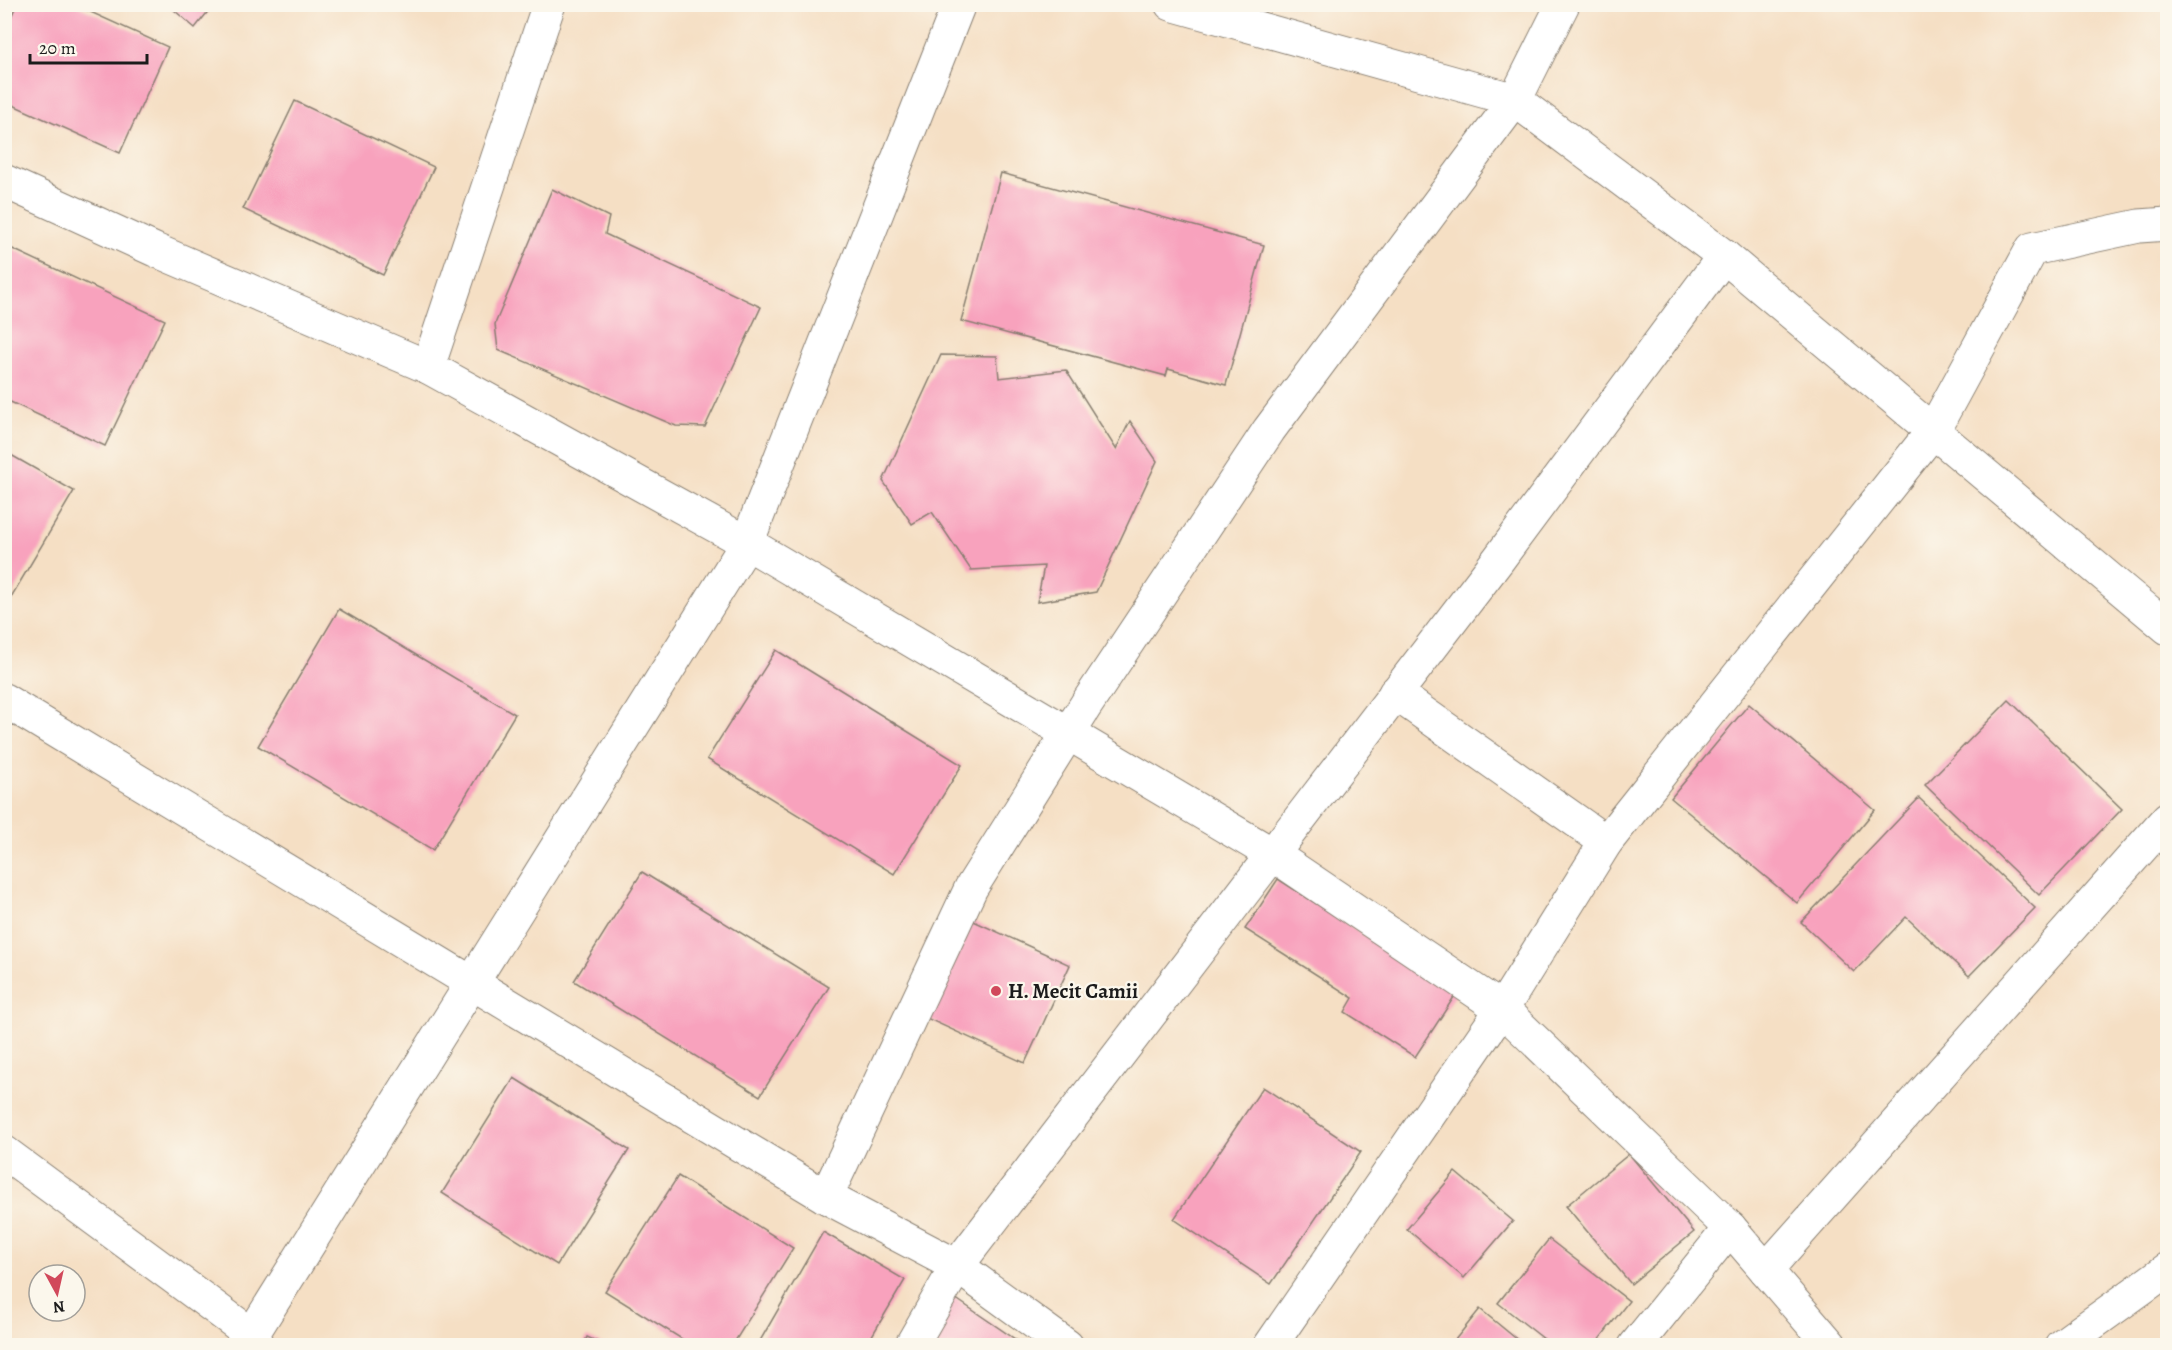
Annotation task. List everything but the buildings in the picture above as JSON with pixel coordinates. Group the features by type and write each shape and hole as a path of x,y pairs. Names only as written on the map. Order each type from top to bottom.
{"street":[{"path":"429,367 549,4"},
{"path":"4,1152 248,1340 747,543 959,4"},
{"path":"1171,4 1515,100 1724,256 2168,628"},
{"path":"826,1197 971,888 1067,735 1269,430 1515,100 1563,4"},
{"path":"4,181 155,250 429,367 747,543 1067,735 1272,854 1502,1009 1730,1228 1831,1346"},
{"path":"1270,1346 1502,1009 1606,842 1933,431 2032,249 2139,226 2168,224"},
{"path":"911,1346 957,1266 1498,560 1724,256"},
{"path":"1395,693 1606,842"},
{"path":"4,700 474,982 826,1197 957,1266 1067,1346"},
{"path":"1766,1270 2168,818"},
{"path":"1635,1346 1730,1228"},
{"path":"2061,1346 2168,1269"}],"place":[{"name":"H. Mecit Camii","path":"996,991"}]}
